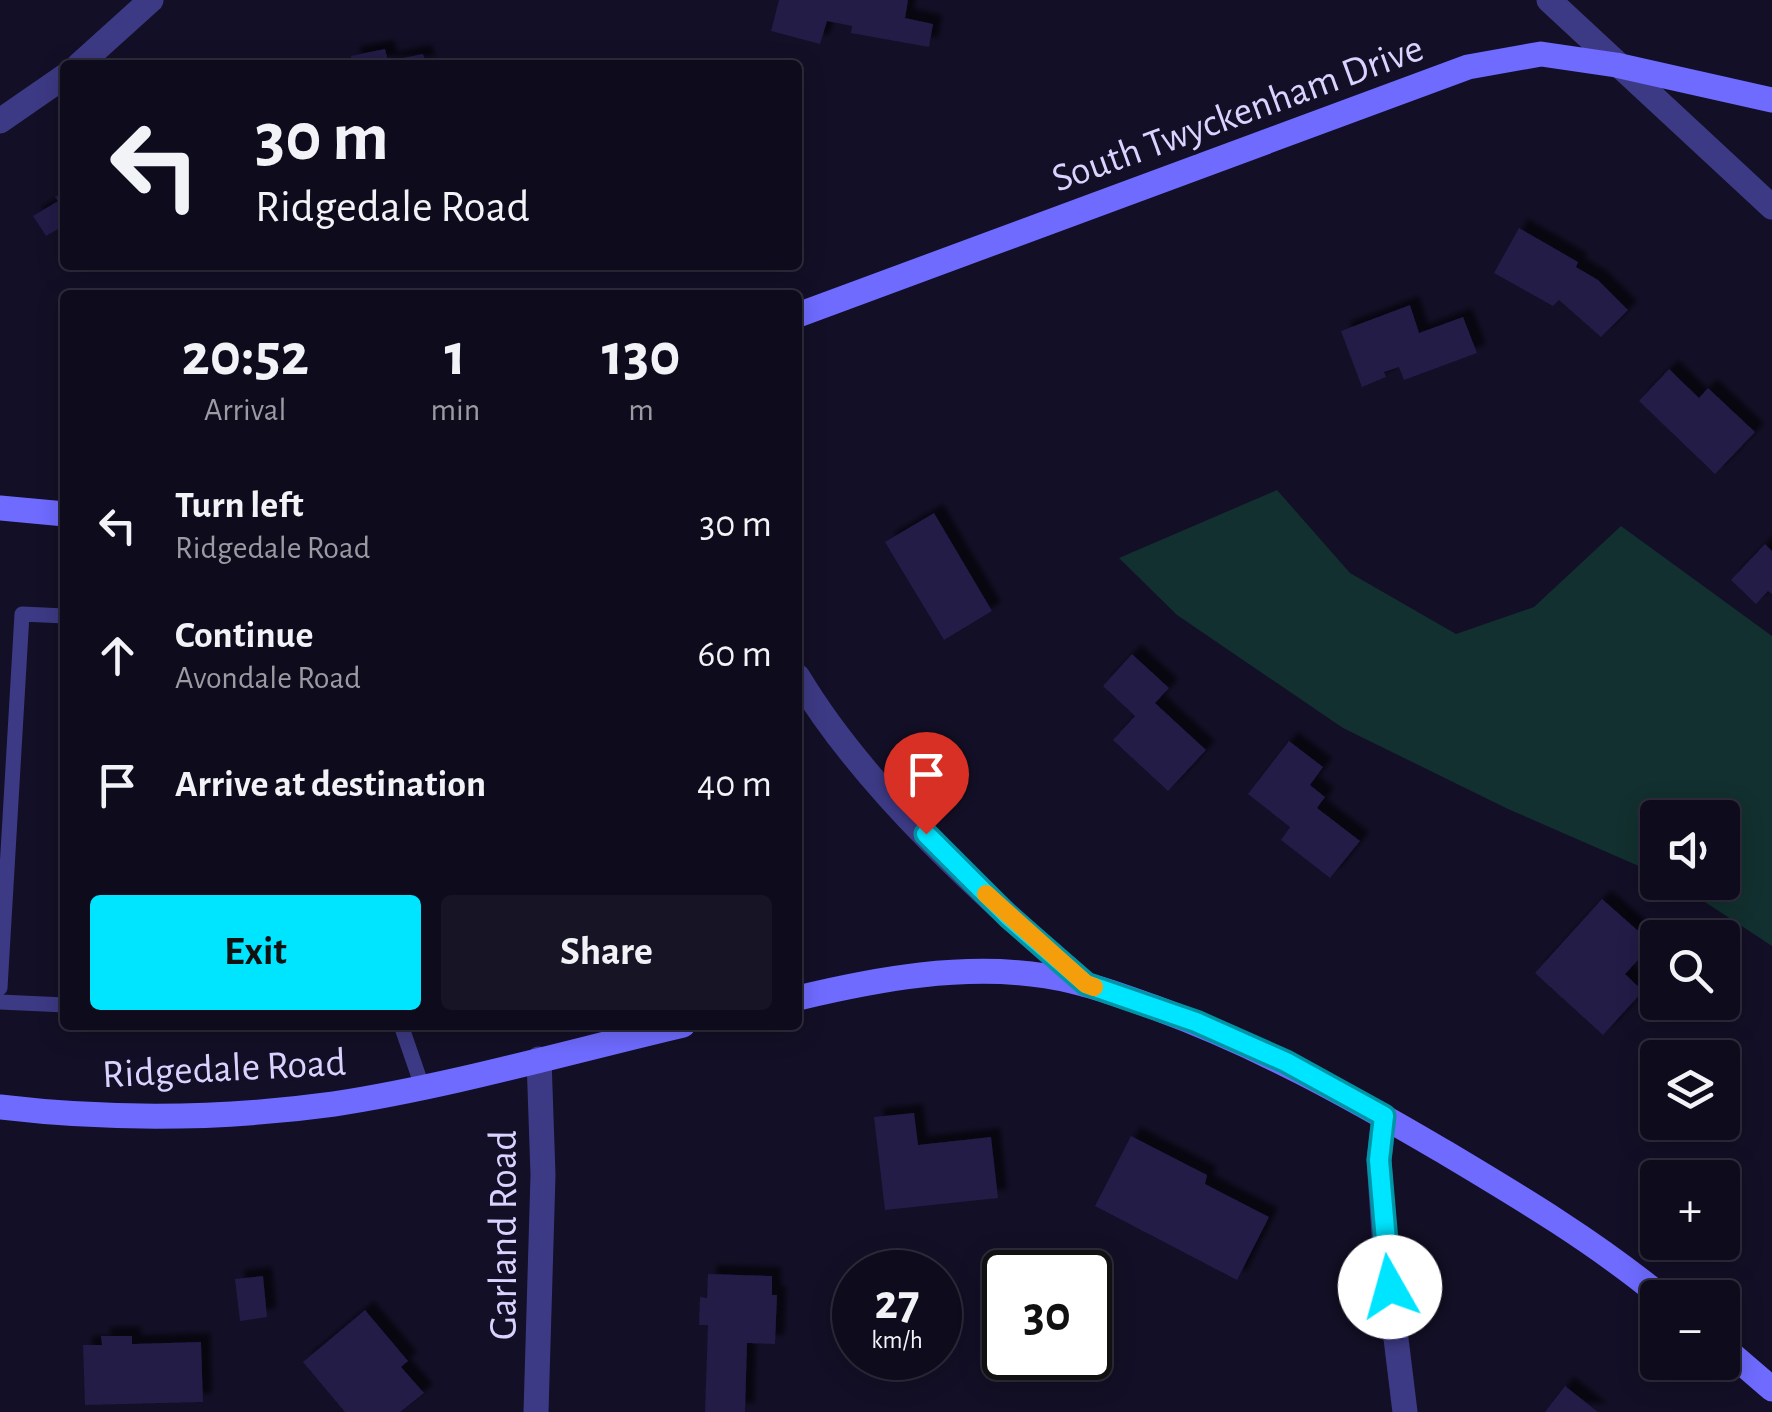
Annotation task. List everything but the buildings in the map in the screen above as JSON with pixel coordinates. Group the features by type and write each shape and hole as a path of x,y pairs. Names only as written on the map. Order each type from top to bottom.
{"street":[{"path":"85,60 151,0"},
{"path":"1549,0 1772,207"},
{"name":"South Twyckenham Drive","path":"802,314 1468,67 1540,54 1616,66 1772,100"},
{"path":"0,122 60,80"},
{"path":"0,508 60,514"},
{"path":"802,684 837,737 872,778 1008,916 1086,984"},
{"path":"802,997 858,983 964,972 1045,976 1086,984 1196,1022 1286,1062 1527,1202 1640,1280"},
{"name":"Ridgedale Road","path":"0,1107 204,1115 334,1104 662,1030"},
{"name":"Garland Road","path":"536,1412 543,1175 539,1060"},
{"path":"1384,1116 1379,1160 1385,1249 1405,1412"},
{"path":"1740,1361 1772,1389"}],"lane":[{"path":"0,988 22,614 60,616"},
{"path":"0,1002 60,1006"},
{"path":"403,1030 422,1086"}],"green space":[{"path":"1277,490 1350,573 1456,634 1534,607 1621,526 1772,636 1772,946 1740,925 1740,920 1732,920 1702,900 1740,900 1740,800 1640,800 1640,867 1508,809 1343,728 1177,615 1119,558"}],"slow traffic":[{"path":"986,894 1094,987"}],"route":[{"path":"926,834 1008,916 1086,984 1196,1022 1286,1062 1384,1116 1379,1160 1390,1287"}]}
